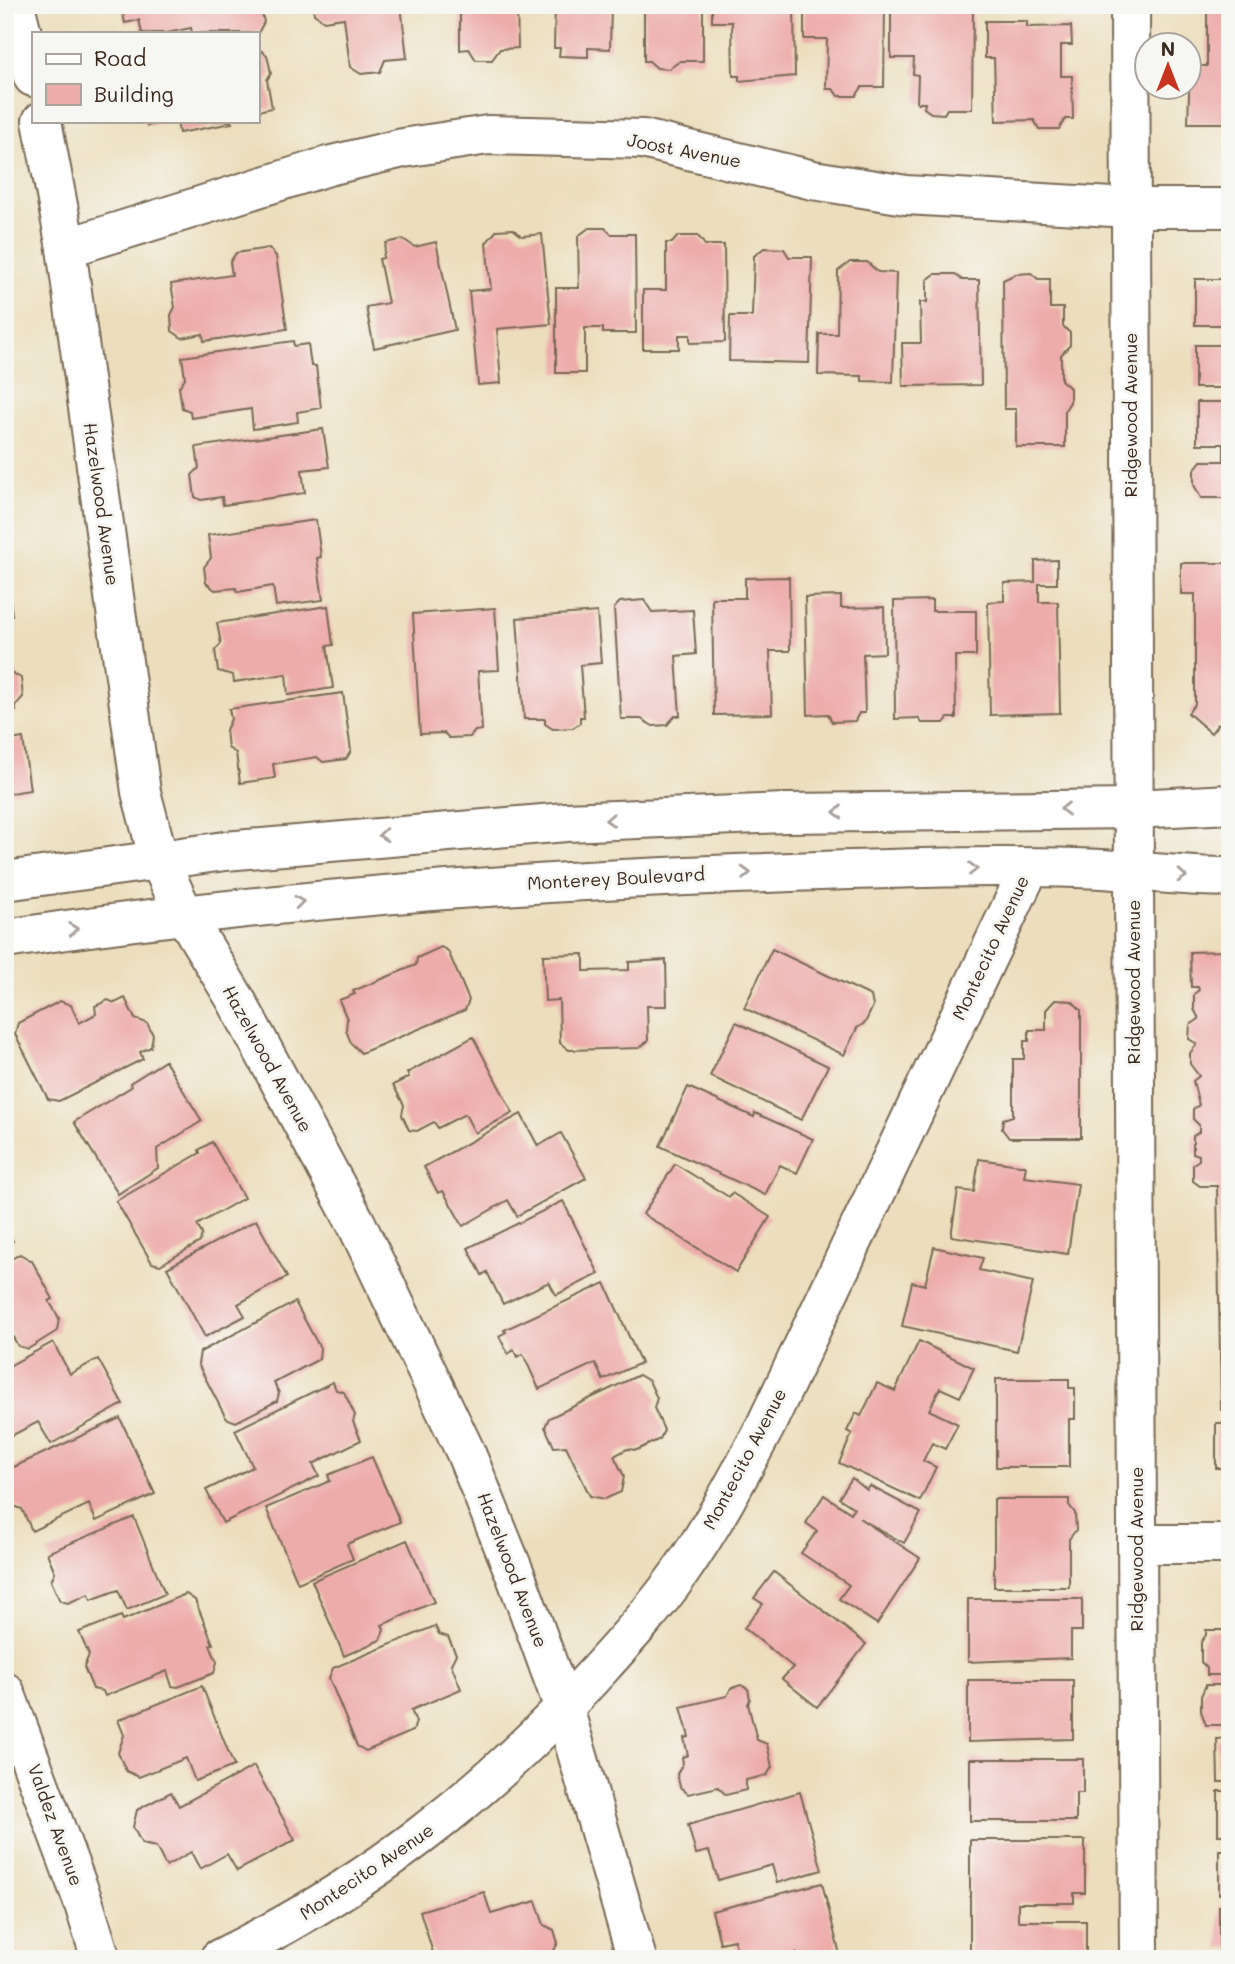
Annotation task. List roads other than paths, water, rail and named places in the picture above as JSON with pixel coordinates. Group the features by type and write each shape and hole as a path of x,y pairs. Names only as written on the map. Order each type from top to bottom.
{"street":[{"path":"15,5 32,73"},
{"name":"Ridgewood Avenue","path":"1130,5 1139,1959"},
{"name":"Hazelwood Avenue","path":"42,122 66,248 141,792 159,860 184,915 236,1000 305,1128 411,1334 465,1451 517,1579 564,1708 637,1959"},
{"name":"Joost Avenue","path":"66,248 328,166 404,148 488,135 643,139 813,180 906,195 1130,208 1230,208"},
{"path":"5,881 362,837 593,821 799,813 1133,809 1230,804"},
{"name":"Monterey Boulevard","path":"5,939 184,915 368,895 570,881 785,872 1029,869 1133,871 1183,877 1230,877"},
{"name":"Montecito Avenue","path":"219,1959 281,1929 348,1889 426,1834 504,1767 564,1708 678,1576 726,1503 771,1415 1029,869"},
{"path":"1137,1545 1230,1544"},
{"name":"Valdez Avenue","path":"5,1692 79,1889 101,1959"}]}
